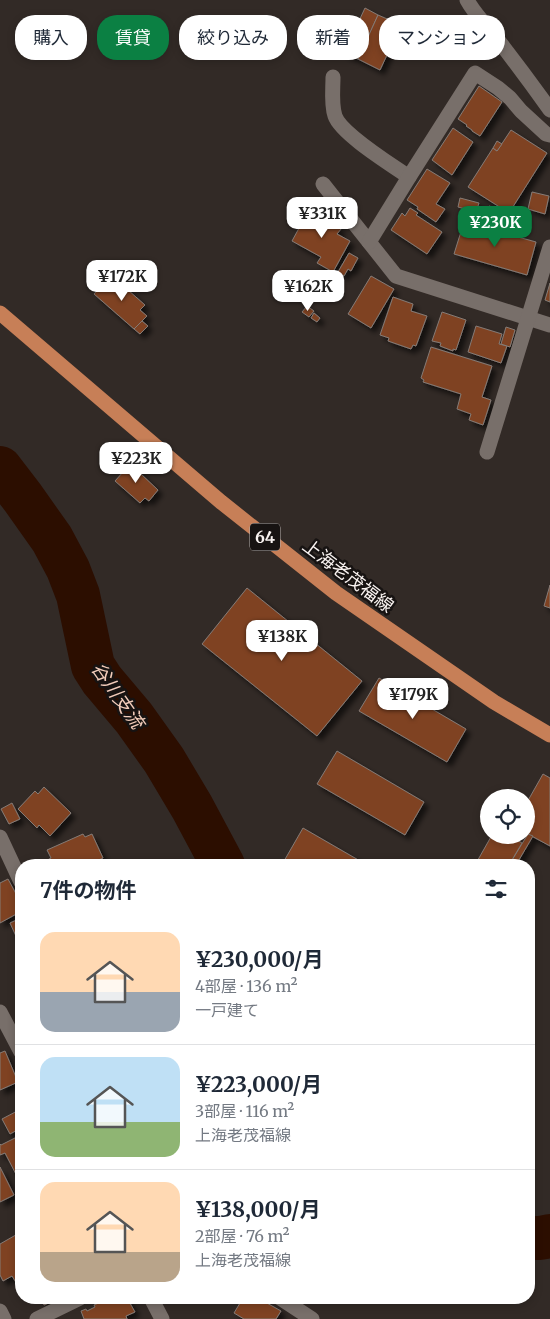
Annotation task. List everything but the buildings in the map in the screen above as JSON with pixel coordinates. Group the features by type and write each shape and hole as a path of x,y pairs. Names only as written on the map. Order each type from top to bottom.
{"main road":[{"name":"上海老茂福線","path":"0,312 222,502 336,593 494,702 550,735"}],"street":[{"path":"467,0 471,9 516,62 550,110"},
{"path":"369,242 475,73 498,88 546,134 550,135"},
{"path":"333,77 333,110 335,118 353,138 409,178"},
{"path":"323,184 396,276 550,325"},
{"path":"487,452 550,247"},
{"path":"0,837 15,869"},
{"path":"0,1012 10,1032"},
{"path":"37,1319 68,1304"},
{"path":"153,1304 162,1319"},
{"path":"289,1304 312,1319"},
{"path":"0,1311 4,1319"}],"waterway":[{"name":"谷川支流","path":"0,468 52,539 68,569 78,595 93,666 164,760 220,859"},
{"name":"谷川支流","path":"535,1238 550,1236"}]}
